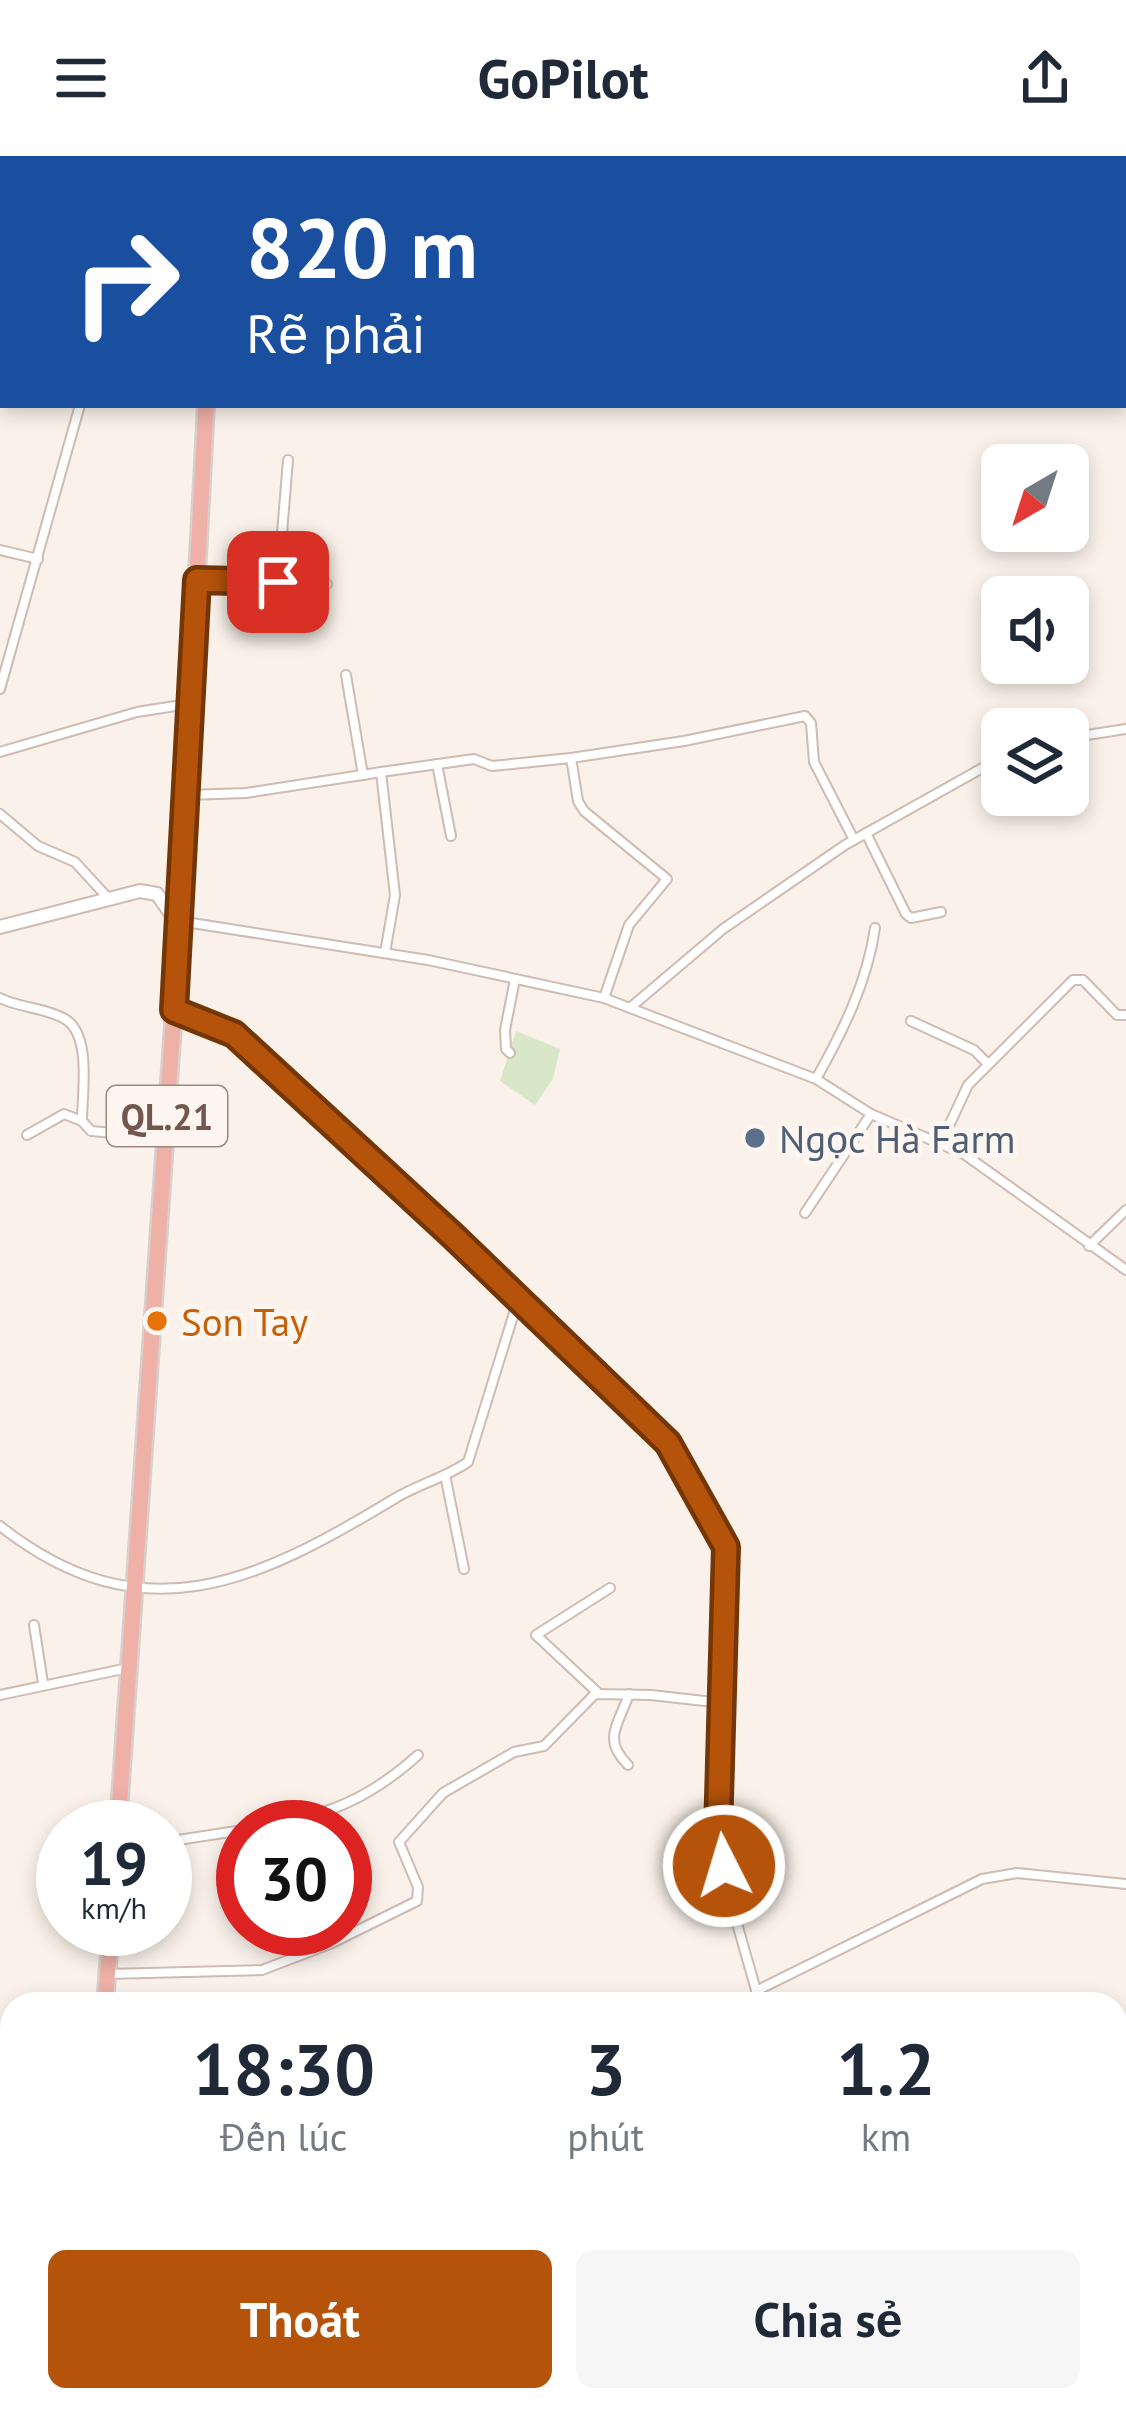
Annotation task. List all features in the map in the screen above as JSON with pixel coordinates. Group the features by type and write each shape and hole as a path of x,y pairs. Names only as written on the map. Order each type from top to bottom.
{"highway":[{"name":"QL.21","path":"120,1800 167,1124 206,408"},
{"path":"106,1992 109,1956"}],"street":[{"path":"0,689 79,408"},
{"path":"278,582 288,460"},
{"path":"0,550 38,559"},
{"path":"197,580 327,584"},
{"path":"346,675 363,775"},
{"path":"0,752 137,712 190,704"},
{"path":"185,795 246,794 474,758 492,766 571,758 805,716 811,723 814,762 854,840"},
{"path":"1089,735 1126,729"},
{"path":"571,758 584,811 668,879 629,925 604,998"},
{"path":"437,764 451,836"},
{"path":"630,1008 723,929 866,832 981,769"},
{"path":"382,772 395,895 385,953"},
{"path":"0,814 38,845 75,862 109,899"},
{"path":"866,832 906,914 911,918 941,912"},
{"path":"0,928 140,891 157,894 176,921 385,953 604,998 816,1079 871,1114 964,1154 1126,1270"},
{"path":"816,1079 870,964 875,928"},
{"path":"511,1053 506,1049 505,1030 515,979"},
{"path":"941,1143 968,1085 1075,979 1083,980 1117,1015 1126,1015"},
{"path":"0,998 66,1020 76,1030 81,1046 82,1121"},
{"path":"174,1010 234,1034 668,1443 726,1547 718,1834 730,1899 757,1991 982,1880 1017,1873 1126,1884"},
{"path":"910,1021 974,1050 988,1064"},
{"path":"27,1136 64,1114 82,1121 91,1131 113,1134 167,1124"},
{"path":"806,1213 871,1114"},
{"path":"1089,1246 1126,1210"},
{"path":"0,1526 69,1572 135,1590 223,1581 298,1556 406,1492 468,1462 516,1296"},
{"path":"445,1475 464,1569"},
{"path":"610,1588 536,1635 598,1693 722,1703"},
{"path":"34,1624 43,1683"},
{"path":"0,1695 130,1667"},
{"path":"107,1974 262,1970 414,1904 419,1891 400,1846 402,1836 443,1793 514,1752 544,1746 598,1693"},
{"path":"628,1694 613,1742 614,1751 628,1765"},
{"path":"354,1800 387,1783 418,1755"}],"green space":[{"path":"516,1031 560,1049 553,1079 535,1105 500,1081"}],"place":[{"name":"Ngọc Hà Farm","path":"755,1138"},
{"name":"Son Tay","path":"157,1321"}],"route":[{"path":"278,582 197,580 174,1010 234,1034 668,1443 726,1547 718,1834 724,1866"}]}
